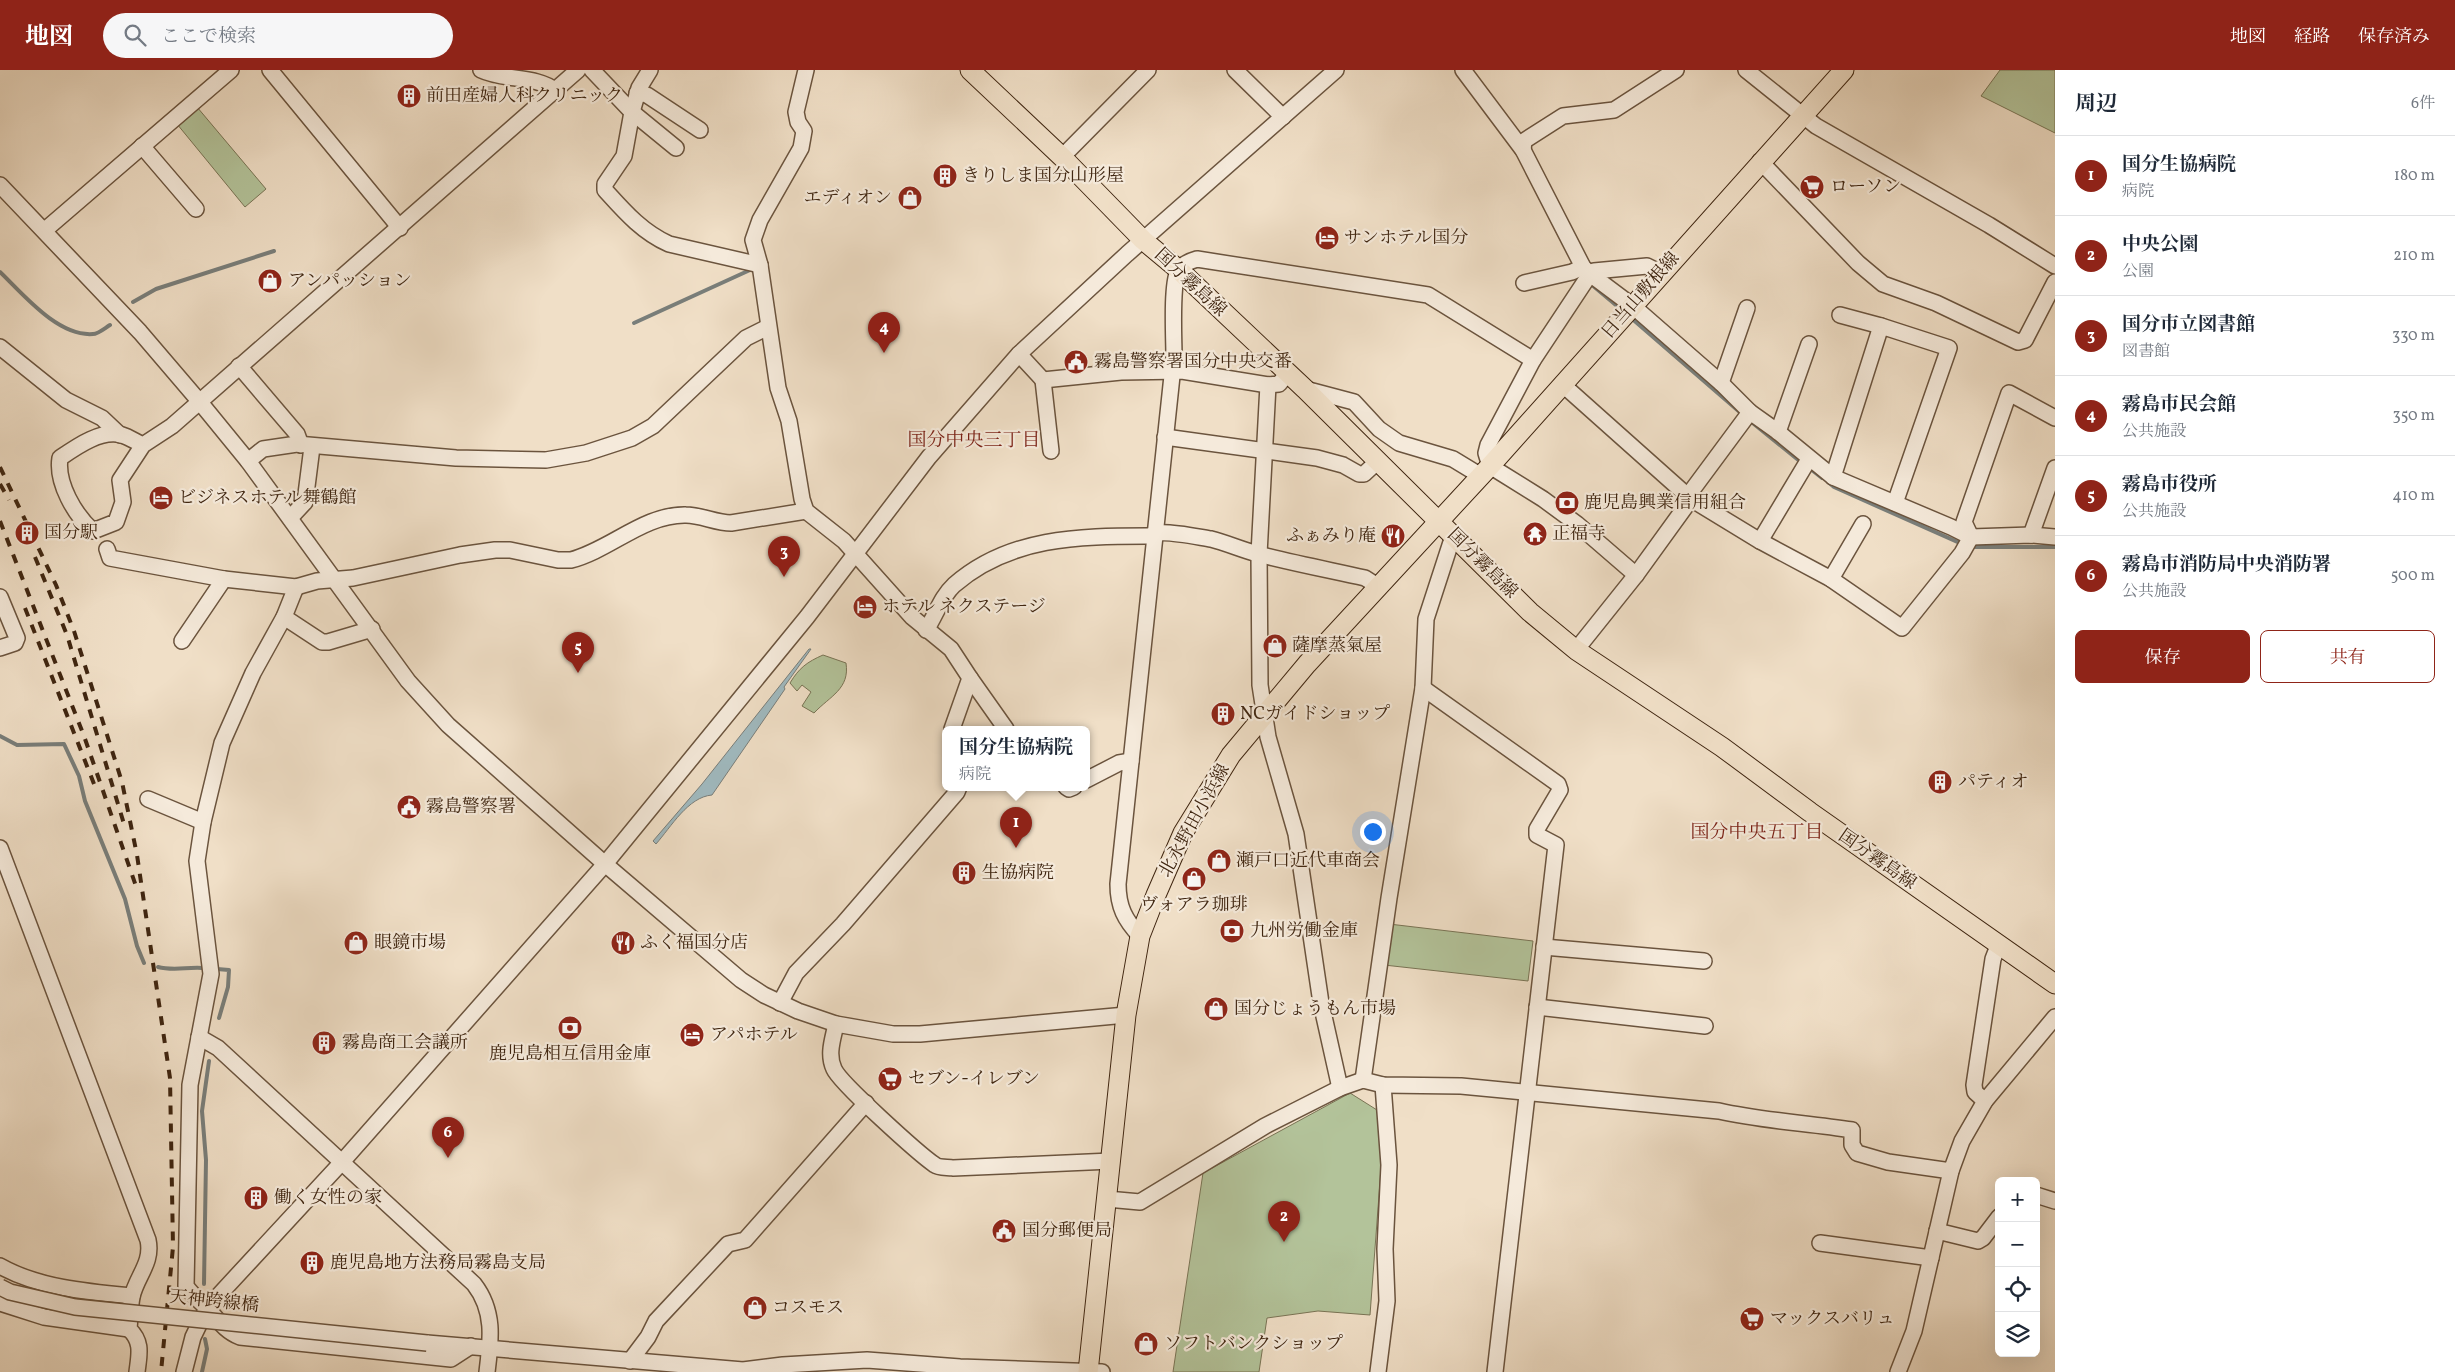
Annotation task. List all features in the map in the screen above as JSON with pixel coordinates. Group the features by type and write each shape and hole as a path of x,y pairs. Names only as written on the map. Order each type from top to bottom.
{"main road":[{"name":"国分霧島線","path":"970,70 1062,157 1143,240 1179,270 1305,389 1530,612 1576,650 1722,747 1998,946 2055,984"},
{"name":"日当山敷根線","path":"1438,521 1629,312 1760,161 1844,70"},
{"name":"北永野田小浜線","path":"1093,1371 1107,1199 1126,1015 1140,936 1168,865 1202,800 1231,755 1307,664 1438,521"}],"street":[{"path":"45,230 231,70"},
{"path":"270,70 400,228"},
{"path":"481,70 501,78 546,83 556,91"},
{"path":"120,435 102,436 76,447 60,458 58,472 80,520 93,531 116,522 123,502 120,480 143,445 172,426 578,70"},
{"path":"592,70 632,112 676,148"},
{"path":"650,70 637,93 624,156 605,184 604,190 630,218 669,244 760,265"},
{"path":"806,70 796,112 798,122 804,131 801,148 760,220 753,240 760,265 778,388 789,421 802,499 806,511 857,554 912,617 951,649 1004,726"},
{"path":"1062,157 1148,70"},
{"path":"1235,70 1283,117"},
{"path":"184,1372 193,1336 207,1308 342,1162 605,864 857,554 929,456 1019,354 1143,240 1336,70"},
{"path":"1463,70 1523,150 1586,276 1629,312 1721,383 1747,417 1778,432 1806,465 1896,503 1967,544 2031,535 2055,537"},
{"path":"1523,150 1524,142 1564,116 1614,110 1676,70"},
{"path":"1746,70 1816,126 1989,225 2055,266"},
{"path":"637,93 647,94 700,130"},
{"path":"142,146 196,209"},
{"path":"1760,161 1858,263 1883,284 1945,307 2018,342 2025,340 2055,282"},
{"path":"0,184 140,332 199,401 248,461 336,578 408,681 448,725 605,864 741,980 780,1003 836,1024 893,1034 920,1034 1126,1015"},
{"path":"1140,936 1127,922 1118,898 1174,357 1174,289 1179,270 1187,262 1197,258 1428,295 1533,360"},
{"path":"1485,471 1488,445 1533,360 1586,276 1594,271 1647,266 1661,273"},
{"path":"1524,283 1572,272 1586,276"},
{"path":"1721,383 1747,308"},
{"path":"1840,315 1949,348 1896,503"},
{"path":"1832,477 1881,326"},
{"path":"248,461 263,449 307,446 376,450 456,458 546,460 586,453 632,438 653,426 746,338 768,327"},
{"path":"1778,432 1809,344"},
{"path":"0,347 66,400 102,418 120,435 143,445"},
{"path":"1019,354 1043,380 1051,451"},
{"path":"239,366 307,446 305,502 290,518"},
{"path":"1043,380 1121,372 1172,371 1268,385 1279,384 1287,374"},
{"path":"1562,384 1689,498 1760,541 1831,579 1902,628 1967,544 1964,522 2009,393 2055,418"},
{"path":"1268,385 1258,554 1258,662 1268,736 1296,834 1321,1003 1340,1088"},
{"path":"1305,389 1354,402 1380,429 1399,443 1453,459 1485,471 1543,499 1577,524 1636,575"},
{"path":"1576,650 1636,575 1747,417"},
{"path":"1165,437 1264,449 1317,458 1343,465 1359,474 1364,474 1378,462"},
{"path":"1760,541 1806,465"},
{"path":"2031,535 2055,468"},
{"path":"107,549 110,558 122,562 149,564 224,579 296,587 317,581 353,578 460,555 495,550 510,550 558,560 571,560 665,518 687,514 719,523 731,523 806,511"},
{"path":"1831,579 1863,524"},
{"path":"926,630 942,600 953,586 979,567 1021,547 1043,541 1129,535 1150,536 1155,534 1210,539 1258,554 1365,578 1379,587"},
{"path":"1363,1080 1389,898 1423,688 1426,619 1453,536"},
{"path":"182,641 224,579"},
{"path":"296,587 284,617 253,673 222,743 203,822 197,861 211,974 190,1085 186,1286 193,1297 207,1308 224,1328 240,1337 451,1359 471,1346"},
{"path":"0,597 17,638 15,643 0,648"},
{"path":"284,617 322,642 328,642 372,629"},
{"path":"953,726 970,678"},
{"path":"1423,688 1558,784 1560,790 1537,829 1537,835 1556,845 1495,1372"},
{"path":"1090,778 1119,763 1131,761"},
{"path":"780,1003 796,973 849,917 957,791"},
{"path":"148,800 203,822"},
{"path":"0,848 148,1240 150,1248 148,1260 132,1296 129,1330"},
{"path":"1985,1101 1976,1092 1974,1085 1993,959 1998,946"},
{"path":"1544,947 1704,961"},
{"path":"1538,1007 1705,1026"},
{"path":"1898,1372 1914,1331 1951,1171 1962,1141 1985,1101 2055,1017"},
{"path":"836,1024 831,1048 831,1061 835,1072 866,1103 936,1166 953,1168 1111,1161"},
{"path":"199,1037 218,1048 474,1284 482,1294 491,1320 488,1372"},
{"path":"1107,1199 1140,1202 1265,1126 1340,1088 1363,1080 1383,1085 1461,1086 1719,1111 1742,1116 1852,1130 1852,1145 1857,1154 1888,1162 1951,1171"},
{"path":"1378,1372 1387,1301 1385,1249 1389,1164 1383,1085"},
{"path":"630,1361 665,1310 728,1244 745,1240 866,1103"},
{"path":"2040,1196 2055,1200"},
{"path":"1937,1231 1978,1241 1983,1238 1995,1222"},
{"path":"1820,1244 1931,1258"},
{"path":"0,1266 49,1284 132,1296"},
{"name":"天神跨線橋","path":"0,1287 10,1292 75,1307 427,1343 630,1361 658,1368 743,1370 867,1360 960,1367 1093,1371"},
{"path":"0,1303 44,1317 129,1330 136,1335 140,1345 137,1372"}],"green space":[{"path":"2000,70 2055,70 2055,133 1981,96"},
{"path":"197,107 266,189 245,207 177,124"},
{"path":"823,655 846,663 845,679 838,691 814,713 802,706 811,692 802,685 797,691 790,683 804,666"},
{"path":"1389,924 1533,941 1528,981 1384,965"},
{"path":"1350,1093 1385,1115 1370,1315 1318,1311 1267,1318 1259,1372 1173,1372 1203,1173"}],"water":[{"path":"809,649 811,649 784,687 785,689 712,795 695,801 688,807 656,844 653,841 702,784"}],"waterway":[{"path":"133,302 156,289 274,251"},
{"path":"634,323 750,270"},
{"path":"0,272 30,302 54,322 67,329 93,334 110,325"},
{"path":"1592,285 1623,311"},
{"path":"1630,317 1742,414"},
{"path":"1749,420 1802,463"},
{"path":"1808,467 1822,478"},
{"path":"1828,482 1834,487 1962,544"},
{"path":"1971,547 2055,547"},
{"path":"0,736 17,745 64,744 79,776 85,801 125,899 137,946 144,963"},
{"path":"158,967 169,969 202,968"},
{"path":"217,969 229,970 228,987 219,1018"},
{"path":"204,1284 206,1160 202,1111 209,1061"},
{"path":"202,1372 207,1349 205,1339"}],"railway":[{"path":"0,467 56,585 74,631 122,782 137,855 170,1078 173,1247 161,1372"},
{"path":"0,484 9,500"},
{"path":"0,521 84,736 137,889"},
{"path":"35,557 67,635 124,824"},
{"path":"25,608 96,789"}],"place":[{"name":"前田産婦人科クリニック","path":"409,96"},
{"name":"きりしま国分山形屋","path":"945,176"},
{"name":"ローソン","path":"1812,187"},
{"name":"エディオン","path":"910,198"},
{"name":"サンホテル国分","path":"1327,238"},
{"name":"アンパッション","path":"270,281"},
{"name":"霧島市民会館","path":"884,353"},
{"name":"霧島警察署国分中央交番","path":"1076,362"},
{"name":"ビジネスホテル舞鶴館","path":"161,498"},
{"name":"鹿児島興業信用組合","path":"1567,503"},
{"name":"国分駅","path":"27,533"},
{"name":"正福寺","path":"1535,534"},
{"name":"ふぁみり庵","path":"1393,536"},
{"name":"国分市立図書館","path":"784,577"},
{"name":"ホテル ネクステージ","path":"865,607"},
{"name":"薩摩蒸氣屋","path":"1275,646"},
{"name":"霧島市役所","path":"578,673"},
{"name":"NCガイドショップ","path":"1223,714"},
{"name":"パティオ","path":"1940,782"},
{"name":"霧島警察署","path":"409,807"},
{"name":"国分生協病院","path":"1016,848"},
{"name":"瀬戸口近代車商会","path":"1219,861"},
{"name":"生協病院","path":"964,873"},
{"name":"ヴォアラ珈琲","path":"1194,879"},
{"name":"九州労働金庫","path":"1232,931"},
{"name":"眼鏡市場","path":"356,943"},
{"name":"ふく福国分店","path":"623,943"},
{"name":"国分じょうもん市場","path":"1216,1009"},
{"name":"鹿児島相互信用金庫","path":"570,1028"},
{"name":"アパホテル","path":"692,1035"},
{"name":"霧島商工会議所","path":"324,1043"},
{"name":"セブン-イレブン","path":"890,1079"},
{"name":"霧島市消防局中央消防署","path":"448,1158"},
{"name":"働く女性の家","path":"256,1198"},
{"name":"国分郵便局","path":"1004,1231"},
{"name":"中央公園","path":"1284,1242"},
{"name":"鹿児島地方法務局霧島支局","path":"312,1263"},
{"name":"コスモス","path":"755,1308"},
{"name":"マックスバリュ","path":"1752,1319"},
{"name":"ソフトバンクショップ","path":"1146,1344"}],"district":[{"name":"国分中央三丁目","path":"974,441"},
{"name":"国分中央五丁目","path":"1757,833"}]}
